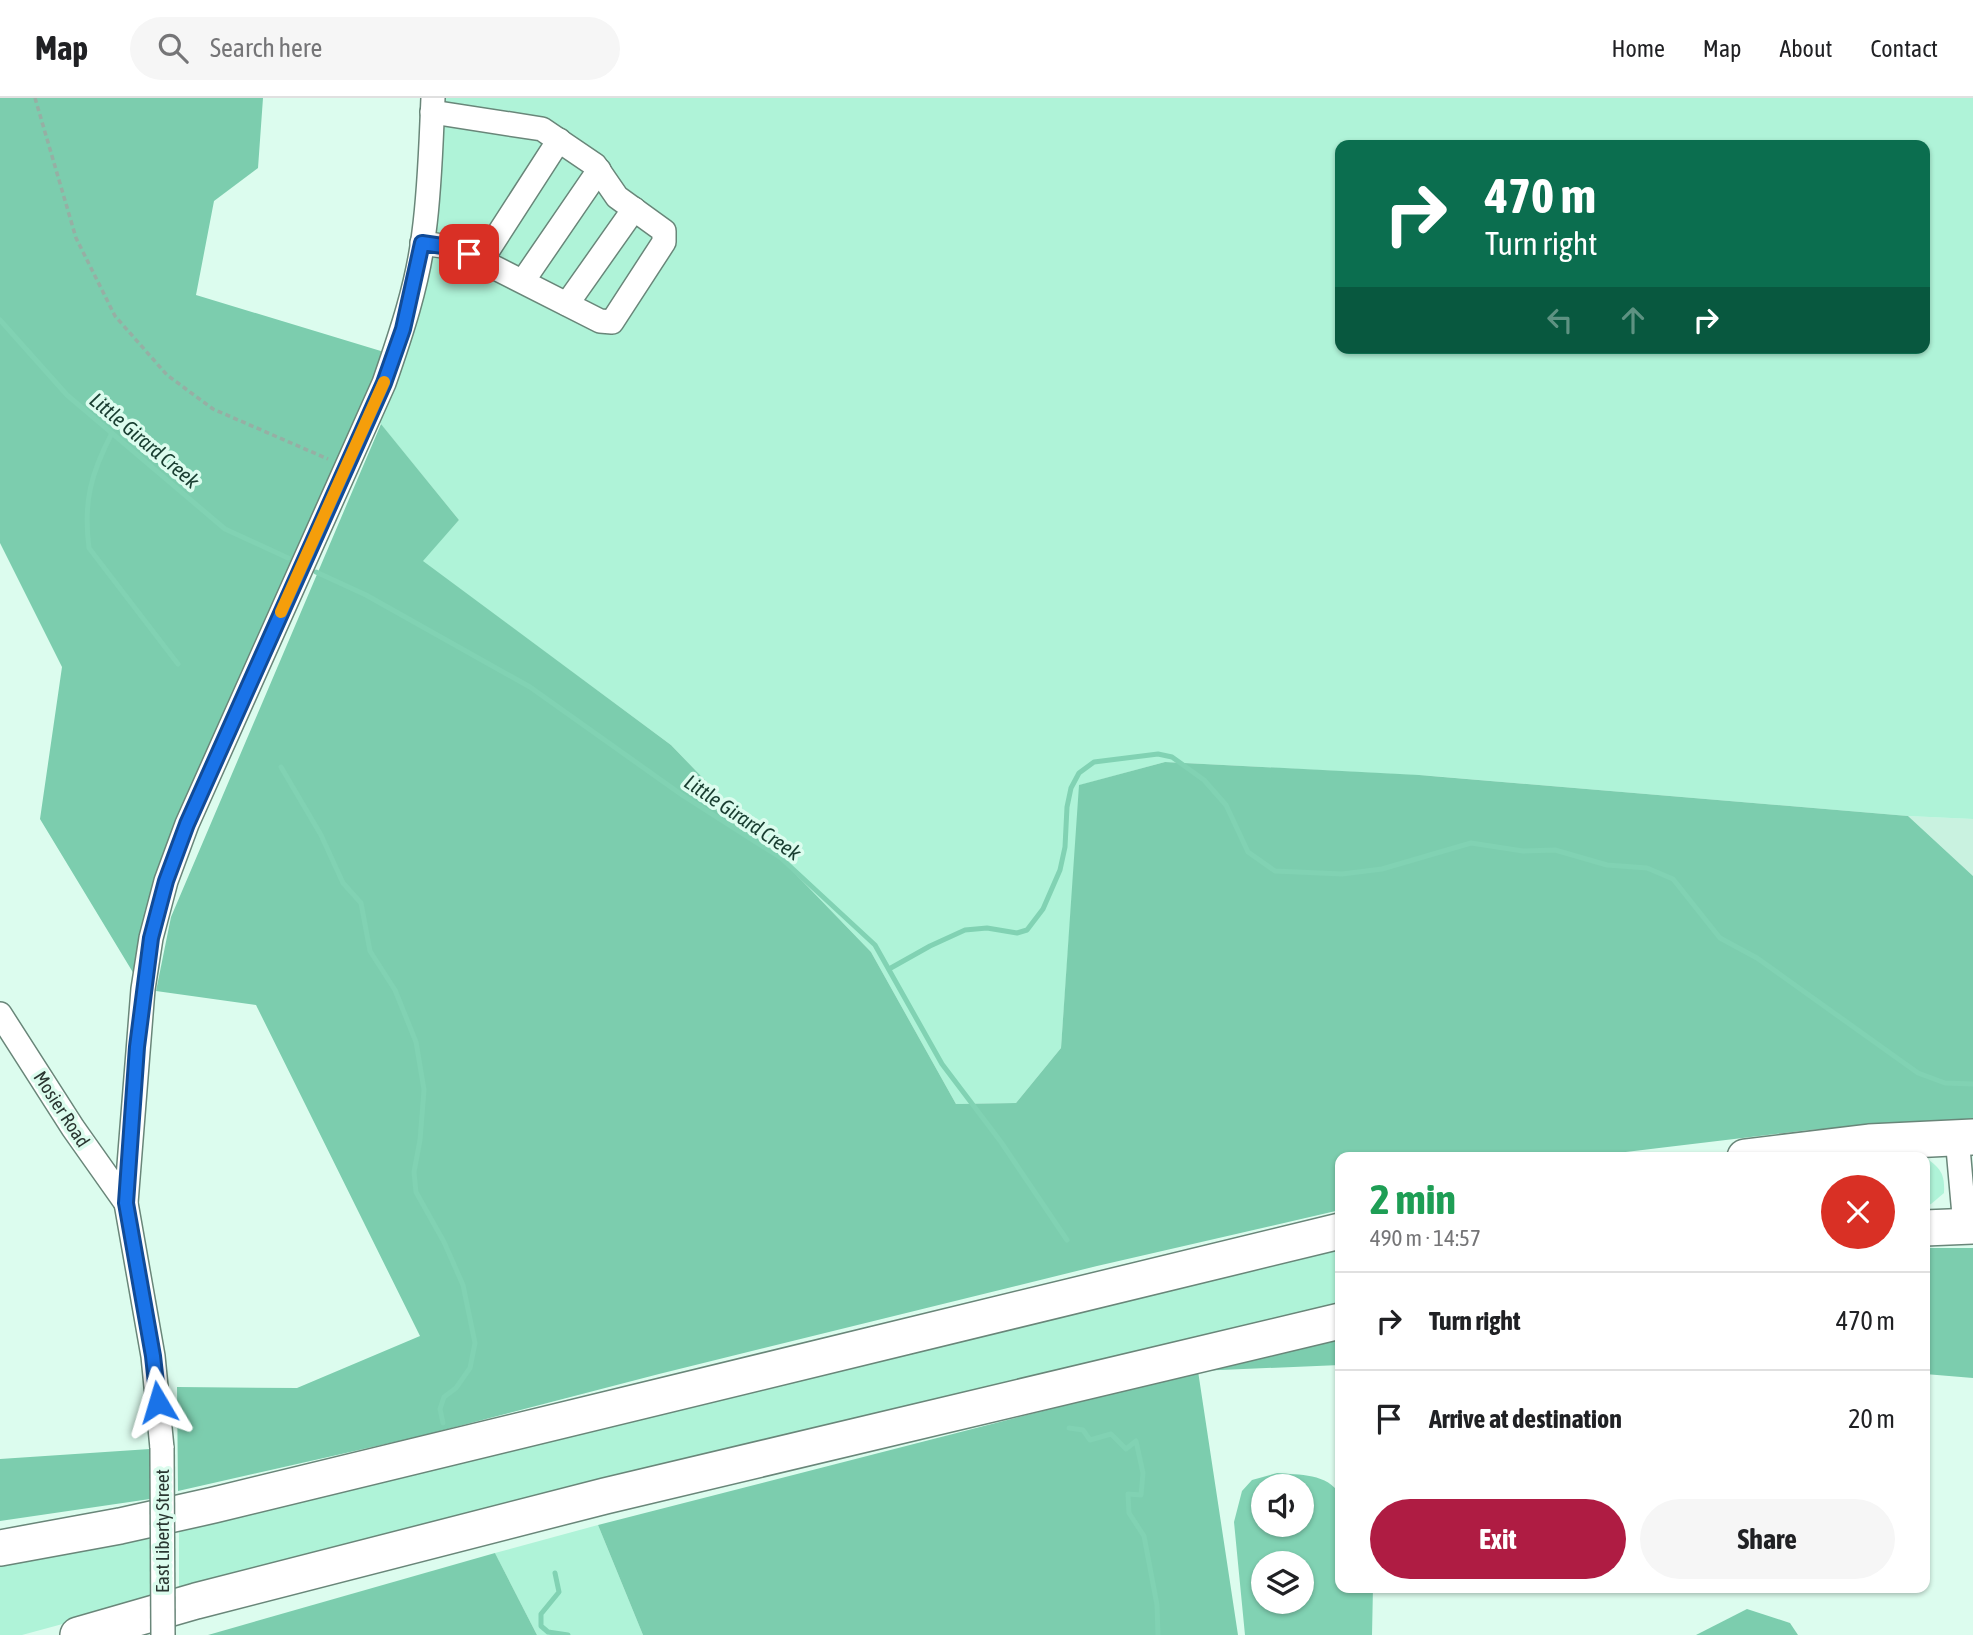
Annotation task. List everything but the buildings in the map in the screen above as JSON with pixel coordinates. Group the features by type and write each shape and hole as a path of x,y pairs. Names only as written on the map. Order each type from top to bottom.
{"highway":[{"path":"1786,1152 1869,1142 1965,1137"},
{"path":"1930,1228 1969,1226"},
{"path":"0,1548 214,1505 1335,1231"},
{"path":"78,1635 196,1601 606,1496 1335,1322"},
{"path":"164,1635 246,1612 374,1556"}],"street":[{"name":"East Liberty Street","path":"164,1635 162,1448 153,1356 126,1203 143,989 151,938 166,881 187,824 384,383 403,329 422,243 433,105"},
{"path":"422,243 456,248 600,321 612,322 664,242 664,231 617,197 595,165 542,129 433,105"},
{"path":"481,261 559,140"},
{"path":"523,281 599,170"},
{"path":"567,304 634,209"},
{"name":"Mosier Road","path":"0,1014 72,1128 126,1203"},
{"path":"1965,1137 1969,1226"}],"path":[{"path":"35,98 76,238 115,316 167,375 213,409 346,467"}],"shaded area":[{"path":"0,98 263,98 258,168 214,201 196,295 394,355 187,824 143,989 40,819 62,667 0,543"},
{"path":"433,98 1973,98 1973,819 1908,816 1432,776 1165,762 1080,785 1061,1048 1016,1103 956,1104 871,952 671,745 422,561 459,520 371,412 403,329"},
{"path":"381,424 459,520 423,561 671,745 871,952 956,1104 1016,1103 1061,1048 1079,785 1165,762 1419,775 1908,816 1973,876 1973,1120 1809,1130 1626,1152 1335,1152 1335,1211 1097,1266 421,1436 178,1491 177,1387 297,1388 420,1336 256,1005 156,991 171,917"},
{"path":"1908,816 1973,819 1973,876"},
{"path":"1930,1161 1944,1180 1944,1193 1931,1204"},
{"path":"1335,1244 1335,1307 179,1593 179,1522"},
{"path":"1930,1248 1973,1248 1973,1378 1930,1374"},
{"path":"1335,1341 1335,1365 1198,1371"},
{"path":"1198,1371 1238,1635 643,1635 598,1525"},
{"path":"150,1449 150,1499 0,1521 0,1459"},
{"path":"1314,1477 1335,1488 1335,1593 1373,1593 1372,1635 1245,1635 1234,1522 1242,1491 1251,1481 1251,1537 1314,1537"},
{"path":"598,1525 643,1635 537,1635 495,1553"},
{"path":"151,1530 151,1600 22,1635 0,1635 0,1560"},
{"path":"495,1553 537,1635 208,1635"},
{"path":"1747,1609 1790,1623 1798,1635 1696,1635"}],"waterway":[{"name":"Little Girard Creek","path":"0,320 67,395 225,529 288,558"},
{"path":"112,433 90,488 87,516 89,548 178,664"},
{"name":"Little Girard Creek","path":"316,572 366,595 530,687 682,795 781,858 875,945 942,1064 1001,1142 1067,1240"},
{"path":"889,969 965,930 987,928 1017,933 1027,930 1043,909 1060,870 1065,847 1067,807 1071,788 1079,773 1094,762 1158,754 1172,757 1204,780 1226,805 1248,852 1275,871 1342,874 1382,869 1471,843 1523,851 1555,850 1607,865 1647,868 1673,879 1720,938 1757,958 1918,1073 1945,1083 1973,1084"},
{"path":"281,767 321,835 343,883 361,903 370,951 395,990 416,1042 424,1090 414,1172 416,1192 444,1242 463,1285 475,1343 470,1368 456,1388 444,1397 440,1409 443,1423"},
{"name":"Little Girard Creek","path":"1069,1428 1083,1430 1090,1440 1111,1434 1126,1449 1136,1441 1143,1473 1141,1495 1128,1494 1129,1513 1144,1536 1157,1605 1158,1635"},
{"path":"555,1573 559,1592 541,1614 541,1626 548,1632 568,1635"}],"slow traffic":[{"path":"281,612 384,382"}],"route":[{"path":"158,1402 153,1356 126,1203 143,989 151,938 166,881 187,824 384,383 403,329 422,243 456,248 469,254"}]}
